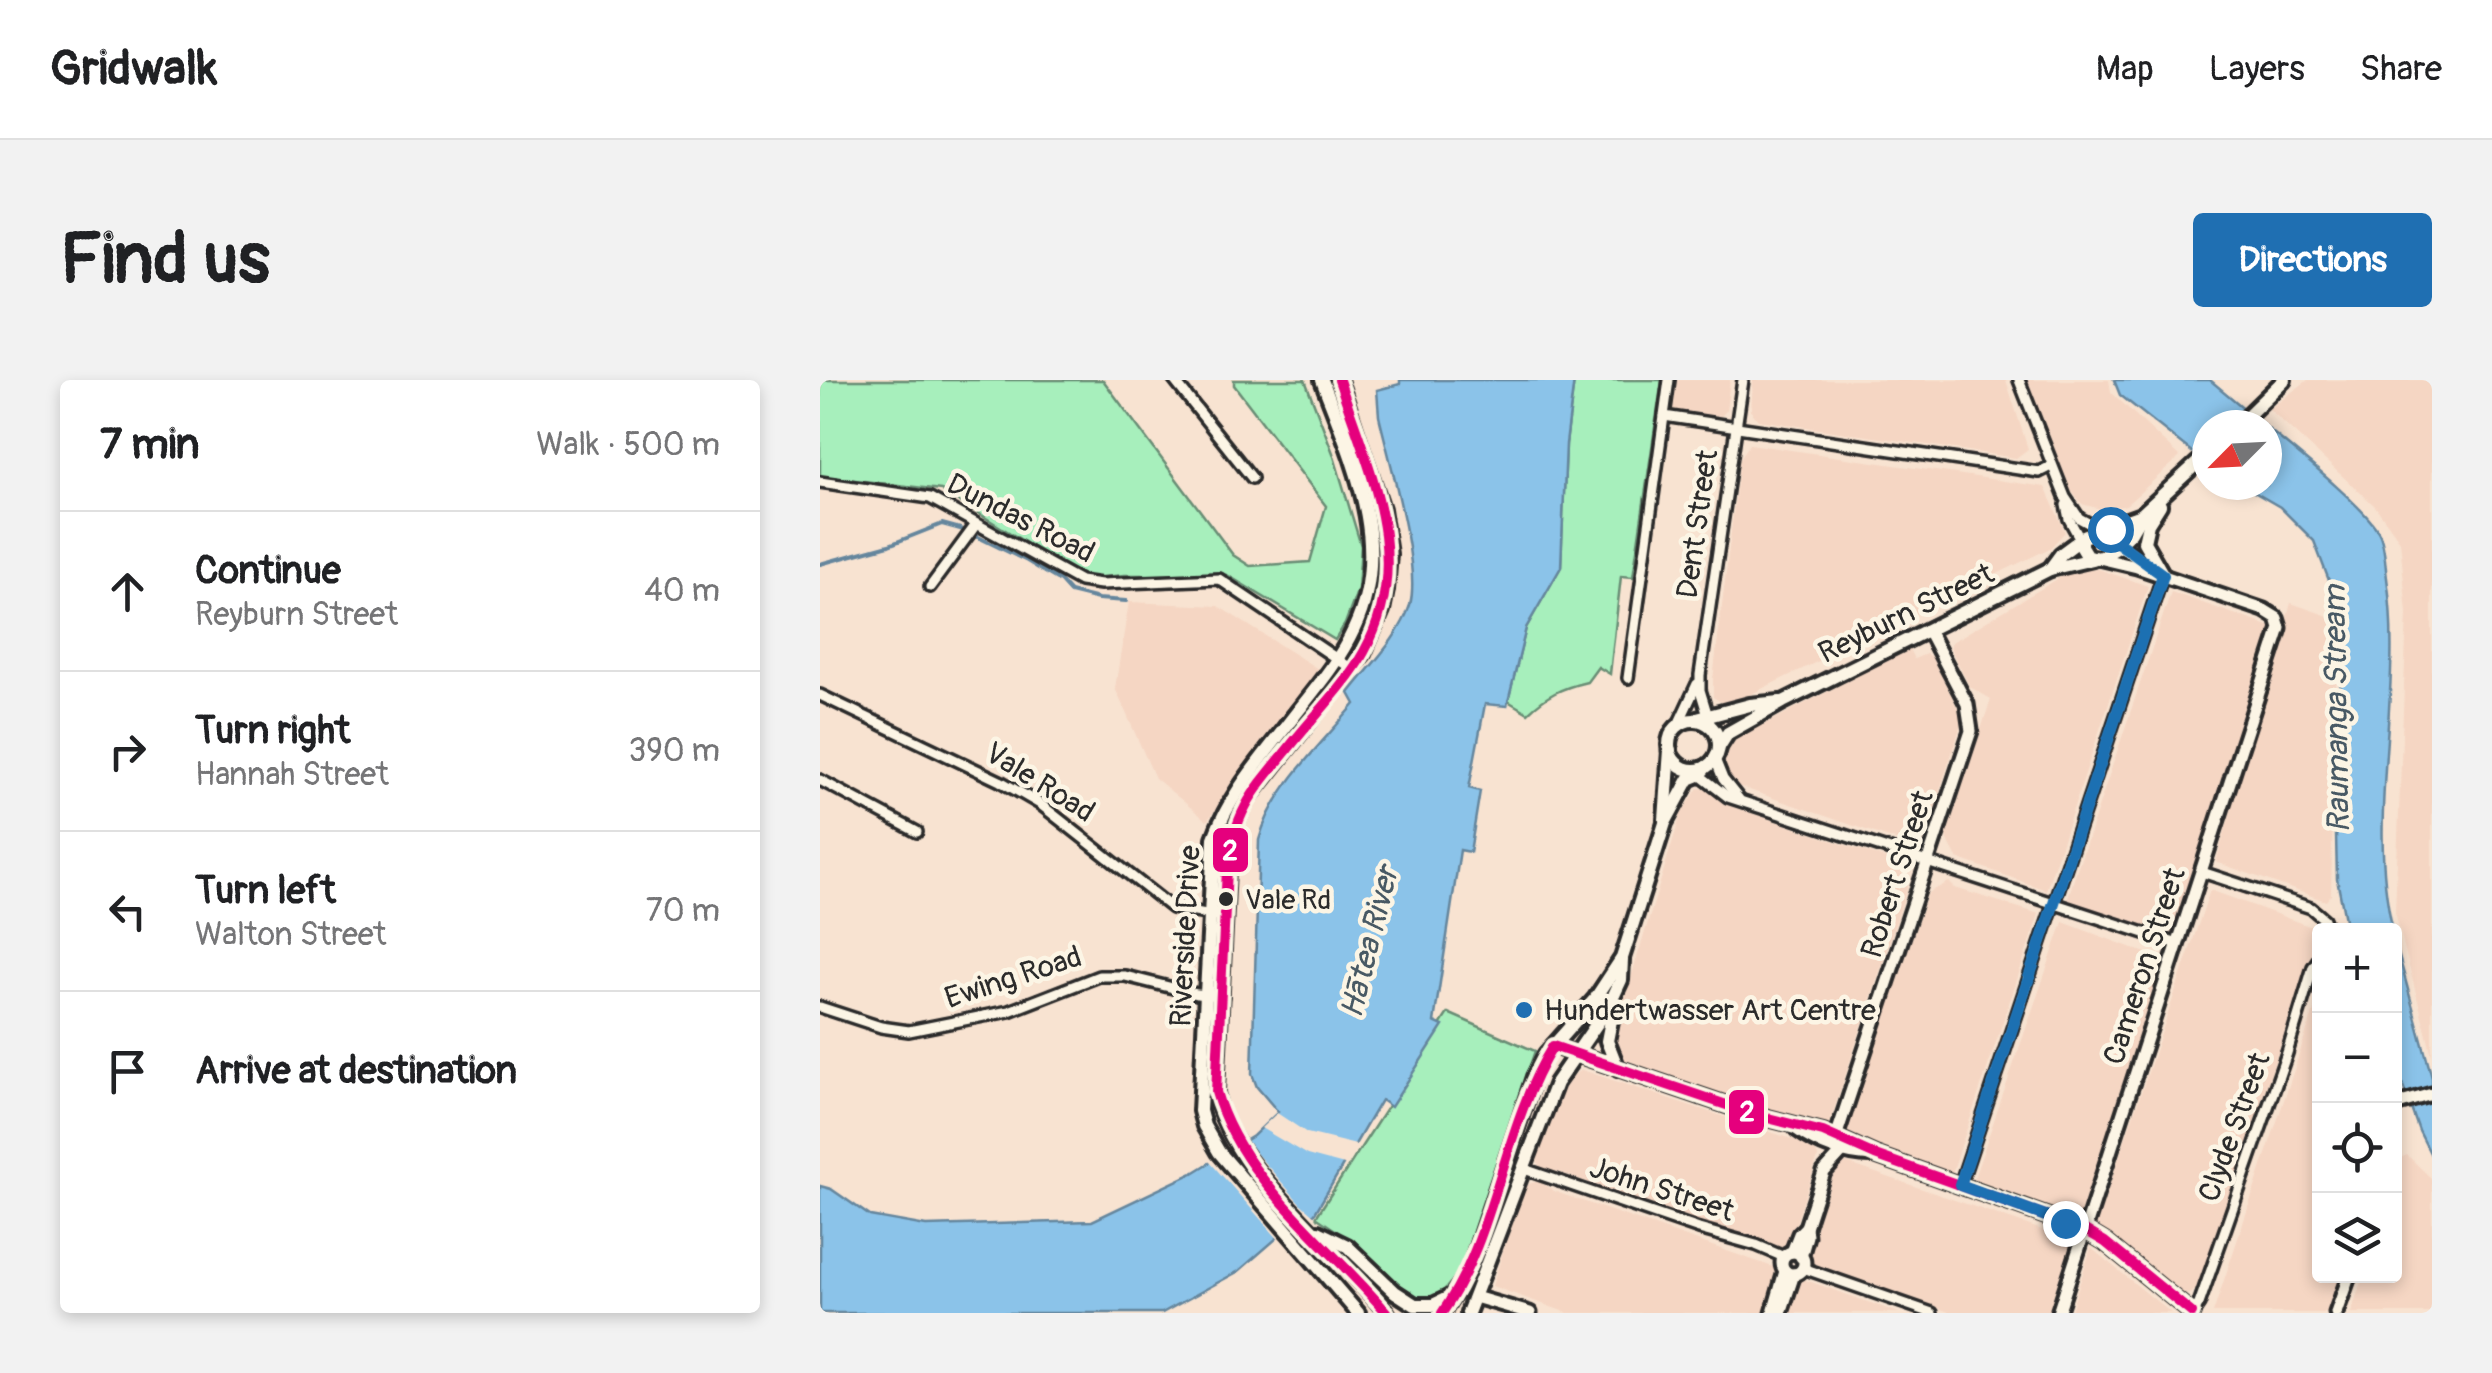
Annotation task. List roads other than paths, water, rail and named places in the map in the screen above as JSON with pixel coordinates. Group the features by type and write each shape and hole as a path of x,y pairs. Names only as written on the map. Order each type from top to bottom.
{"main road":[{"name":"Riverside Drive","path":"1322,380 1358,479 1371,543 1370,576 1363,608 1337,658 1228,802 1214,838 1200,1110 1218,1152 1356,1311"},
{"name":"Riverside Drive","path":"1338,380 1382,509 1389,554 1382,610 1352,670 1242,808 1230,844 1216,1092 1218,1108 1232,1140 1386,1313"},
{"path":"2254,410 2286,381"},
{"path":"2080,540 2084,551 2096,558 2120,544 2142,516 2192,468"},
{"path":"2163,575 2145,547 2144,534 2172,486"},
{"name":"Reyburn Street","path":"2050,569 2061,554 2080,540 2142,516"},
{"path":"2101,529 2110,529 2120,544"},
{"name":"Reyburn Street","path":"1706,764 1728,733 1783,702 2050,569 2096,558"},
{"name":"Reyburn Street","path":"1705,721 1750,705 1783,702"},
{"path":"1442,1313 1468,1270 1534,1077 1553,1046 1595,1000 1622,958 1665,822 1689,778 1706,764 1718,735 1705,721 1677,726 1670,738 1665,822"},
{"path":"1670,750 1678,764 1706,764"},
{"path":"1618,1070 1607,1041 1622,958"},
{"path":"1472,1313 1556,1083 1616,993"},
{"path":"1553,1046 1836,1137 1875,1155 2085,1230 2192,1313"},
{"path":"1796,1127 1820,1142 1856,1155 1875,1155"},
{"path":"1309,1228 1348,1246 1395,1292 1415,1305 1432,1304 1456,1294"}],"street":[{"path":"1174,380 1252,478"},
{"path":"1628,678 1668,380"},
{"name":"Dent Street","path":"1705,721 1700,676 1743,380"},
{"path":"2020,380 2065,498 2079,518 2101,529"},
{"path":"1664,416 2039,472 2051,466"},
{"name":"Dundas Road","path":"820,482 930,498 1080,581 1101,584 1220,579 1352,670"},
{"path":"2065,498 2069,519 2080,540"},
{"path":"930,587 975,526"},
{"name":"Reyburn Street","path":"2120,544 2163,575"},
{"name":"Reyburn Street","path":"2096,558 2163,575 2271,613 2280,623 2278,635"},
{"path":"1960,1185 2163,575"},
{"name":"Robert Street","path":"1836,1137 1972,724 1967,704 1929,632"},
{"name":"Cameron Street","path":"2058,1313 2278,635"},
{"name":"Dent Street","path":"1677,726 1700,676"},
{"name":"Vale Road","path":"820,694 1040,804 1172,908 1225,916"},
{"path":"1706,764 1722,794 2178,944"},
{"path":"1706,764 1739,798"},
{"path":"820,780 916,832"},
{"path":"2202,872 2311,908 2325,923"},
{"name":"Clyde Street","path":"2192,1313 2199,1304 2287,1053 2312,970"},
{"name":"Ewing Road","path":"820,1007 881,1027 909,1031 1009,1012 1099,976 1125,976 1223,996"},
{"path":"2402,1103 2432,1094"},
{"path":"1781,1313 1799,1234 1806,1226 1824,1172 1820,1142"},
{"path":"1824,1172 1844,1150"},
{"name":"John Street","path":"1524,1168 1756,1245 1793,1263 1932,1313"},
{"path":"1773,1313 1793,1263"},
{"path":"2336,1313 2347,1283"},
{"path":"1476,1297 1530,1313"}],"water":[{"name":"Hātea River","path":"1400,380 1574,380 1566,444 1561,567 1526,628 1507,706 1485,704 1469,788 1480,791 1470,852 1460,850 1434,1022 1443,1026 1391,1107 1381,1100 1315,1213 1277,1238 1239,1271 1162,1313 820,1313 820,1186 831,1189 870,1216 926,1226 1092,1221 1193,1173 1253,1136 1278,1112 1257,1087 1252,1074 1259,840 1287,785 1355,704 1349,693 1392,640 1410,605 1408,540 1379,416 1377,390 1400,384"},
{"path":"2114,380 2210,380 2246,410 2192,410 2192,452 2120,395"},
{"path":"2282,441 2360,509 2382,543 2391,622 2383,843 2392,923 2346,923 2337,879 2335,789 2343,641 2333,591 2314,541 2268,500 2282,500"},
{"path":"2402,967 2432,1078 2432,1157 2402,1083"}],"waterway":[{"path":"820,564 889,545 942,524 964,530"},
{"path":"976,536 1027,561 1060,581 1070,592 1126,601"}],"place":[{"name":"Vale Rd","path":"1226,899"},
{"name":"Hundertwasser Art Centre","path":"1524,1010"}],"water label":[{"name":"Raumanga Stream","path":"2336,709"}]}
